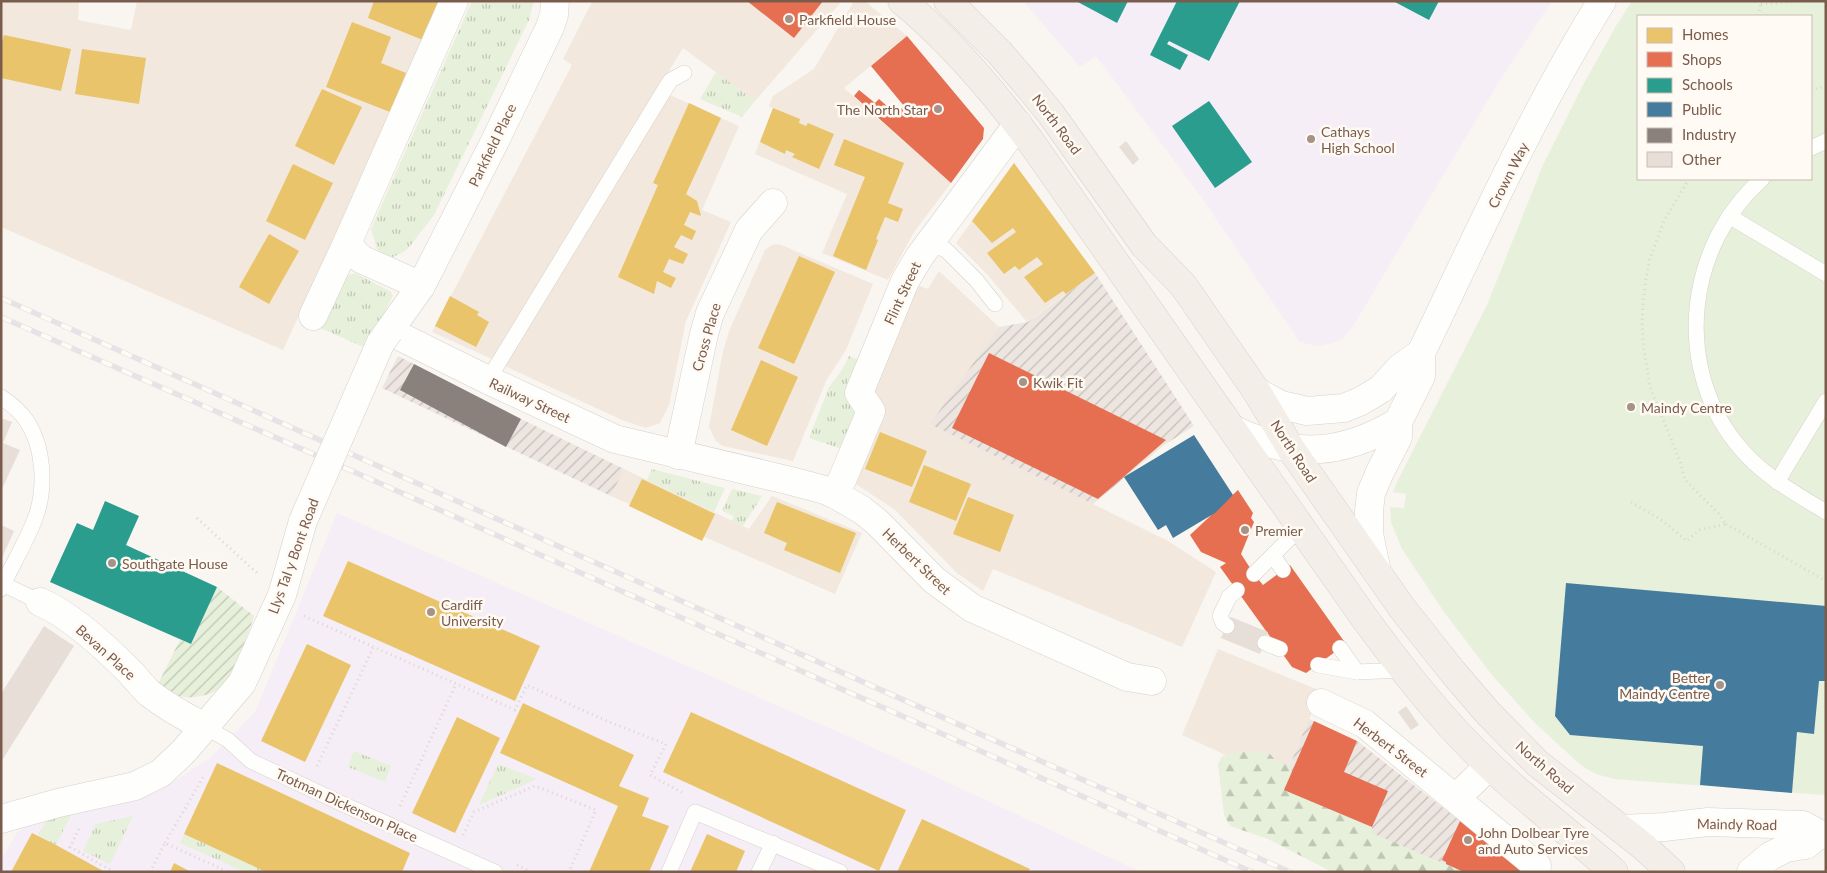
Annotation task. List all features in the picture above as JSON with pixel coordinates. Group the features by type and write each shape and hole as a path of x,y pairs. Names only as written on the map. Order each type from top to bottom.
{"main road":[{"path":"902,1 943,39 1018,124 1363,616 1404,670 1454,729 1489,766 1614,872"},
{"name":"North Road","path":"960,6 1051,114 1144,245 1183,285 1257,392 1291,449 1402,608 1452,671 1537,763 1622,829 1671,872"}],"street":[{"path":"313,316 454,1"},
{"name":"Parkfield Place","path":"389,331 421,286 494,143 550,27 554,15 555,1"},
{"name":"Crown Way","path":"1377,572 1369,534 1371,493 1398,437 1398,422 1421,376 1422,353 1510,170 1581,36 1602,1"},
{"name":"Flint Street","path":"842,480 871,412 859,393 905,282 920,256 1018,124"},
{"name":"Cross Place","path":"678,455 710,313 749,230 773,203"},
{"path":"348,241 353,251 361,259 421,286"},
{"name":"Railway Street","path":"389,331 488,380 615,439 678,455"},
{"name":"Llys Tal y Bont Road","path":"1,819 58,803 135,786 160,773 184,752 242,684 282,595 304,521 380,344 389,331"},
{"path":"1257,392 1280,405 1306,411 1344,408 1361,401 1380,389 1400,368 1422,353"},
{"path":"1234,430 1255,440 1291,449 1316,450 1349,444 1380,433 1398,422"},
{"name":"Herbert Street","path":"678,455 797,482 836,494 867,514 934,580 972,608 1127,677 1152,681"},
{"name":"Bevan Place","path":"40,602 56,608 95,640 128,670 148,692 176,714 205,727"},
{"name":"Herbert Street","path":"1321,702 1365,724 1537,866"},
{"path":"1456,798 1489,766"},
{"name":"Maindy Road","path":"1622,829 1708,822 1803,825 1822,834"},
{"name":"Maindy Road","path":"1751,872 1770,856 1786,848 1806,845 1822,834"}],"lane":[{"path":"488,380 665,89 671,80 684,73"},
{"path":"1812,148 1826,142"},
{"path":"1761,180 1741,200 1729,216 1715,241 1700,286 1696,309 1696,331 1700,364 1715,408 1725,428 1749,458 1777,482 1826,512"},
{"path":"1729,216 1826,274"},
{"path":"930,244 946,250 977,281 995,304"},
{"path":"1,397 26,420 38,448 42,470 41,492 36,515 2,586"},
{"path":"1777,482 1826,400"},
{"path":"1268,572 1273,556 1301,527"},
{"name":"Bevan Place","path":"2,586 40,602"},
{"path":"1226,626 1222,623 1220,616 1229,597 1236,590"},
{"path":"1265,643 1280,649"},
{"path":"1340,648 1357,672"},
{"path":"1327,664 1357,672 1404,670"},
{"name":"Trotman Dickenson Place","path":"205,727 228,740 250,761 495,872"},
{"path":"669,872 695,812 840,872"},
{"path":"759,872 772,843"}],"path":[{"path":"1761,3 1798,1"},
{"path":"1812,90 1826,86"},
{"path":"1688,180 1665,219 1650,258 1646,279 1642,326 1650,386 1681,464 1685,480 1718,512 1726,524 1826,582"},
{"path":"1631,502 1663,521 1687,541 1699,530 1726,524"},
{"path":"197,518 307,618 515,710 527,685 610,722 666,744 650,775 687,794"},
{"path":"314,774 373,648"},
{"path":"397,811 456,684"},
{"path":"461,840 474,812 535,786 596,810 570,872"},
{"path":"82,824 70,847 114,872"},
{"path":"150,872 166,842 228,872"}],"shaded area":[{"path":"1,1 79,2 78,20 131,30 137,1 444,1 283,350 1,227"},
{"path":"591,1 842,1 755,101 683,48 492,359 432,332 572,65 563,59"},
{"path":"854,1 865,1 907,36 844,88 951,183 914,232 888,280 822,253 847,194 755,154 773,108 769,106 773,96 814,69"},
{"name":"Cathays High School","path":"1023,1 1552,1 1500,80 1352,328 1343,338 1333,343 1318,346 1299,341 1202,198 1096,56 1080,67"},
{"path":"670,95 739,126 702,210 731,222 686,321 669,405 660,423 646,428 622,420 505,366"},
{"path":"1014,163 1095,273 1027,322 986,273 956,243"},
{"path":"779,244 873,284 846,350 827,379 793,461 723,446 716,441 709,427 723,351 730,329 765,250 772,245"},
{"path":"939,271 999,327 931,424 1168,541 1216,572 1182,647 993,569 983,591 957,573 894,509 854,483 870,390 916,284 928,289"},
{"path":"1095,273 1194,426 1164,445 1093,504 930,424 999,327 1028,322"},
{"path":"398,356 624,469 611,496 382,388"},
{"path":"624,469 749,529 772,496 862,533 835,594 611,496"},
{"name":"Cardiff University","path":"337,513 861,742 1141,872 1,872 1,860 18,831 34,822 144,797 161,790 211,757 255,712"},
{"path":"1218,649 1321,691 1283,781 1182,735"},
{"path":"1309,719 1357,741 1460,821 1526,869 1446,872 1276,798"}],"green space":[{"path":"472,1 534,1 529,20 434,215 405,251 393,257 383,255 377,249 371,229"},
{"name":"Maindy Centre","path":"1632,1 1826,1 1826,795 1614,779 1596,774 1585,768 1535,723 1492,675 1444,612 1402,549 1391,522 1390,507 1404,508 1406,494 1393,492 1397,482 1487,305 1543,165 1582,87"},
{"path":"716,72 755,101 742,117 700,99"},
{"path":"355,273 391,292 393,296 366,348 320,328 342,278"},
{"path":"849,356 861,361 857,417 842,449 809,438 829,387 842,370"},
{"path":"652,469 725,488 714,512 647,480"},
{"path":"732,489 762,496 743,526 732,521 734,516 722,511"},
{"path":"217,587 254,616 246,642 233,672 222,686 214,692 201,696 178,696 158,684 180,640 191,644"},
{"path":"354,751 391,766 385,782 348,767"},
{"path":"1244,751 1270,754 1277,762 1286,763 1292,771 1284,790 1372,827 1372,833 1464,872 1332,872 1268,839 1230,826 1224,815 1218,764 1222,756"},
{"path":"498,764 537,779 479,805"},
{"path":"72,813 56,845 38,836 47,819"},
{"path":"133,816 110,864 83,851 96,824"},
{"path":"184,834 266,872 245,872 180,843"}],"building: Homes":[{"path":"374,1 440,1 428,42 368,18"},
{"path":"352,22 391,37 381,63 406,73 390,112 326,87"},
{"path":"4,35 71,49 61,91 1,78 1,46"},
{"path":"82,49 146,58 139,104 75,94"},
{"path":"322,89 362,107 334,165 295,146"},
{"path":"689,103 721,118 686,194 697,201 701,216 690,212 684,225 696,231 692,240 681,235 674,247 688,254 683,264 669,259 663,272 676,278 671,288 657,281 654,294 618,277 658,185 653,183"},
{"path":"773,108 800,119 799,123 806,126 808,123 834,134 819,169 792,157 795,154 786,150 785,154 760,142"},
{"path":"844,139 904,163 888,203 903,209 898,222 885,217 866,270 833,256 865,177 834,165"},
{"path":"1014,163 1095,273 1066,294 1063,291 1045,303 1024,277 1043,264 1037,257 1019,270 1015,266 1004,274 987,253 1016,232 1013,228 992,243 972,221"},
{"path":"293,164 333,183 305,240 266,221"},
{"path":"269,234 299,251 269,304 239,287"},
{"path":"799,256 835,272 794,364 758,348"},
{"path":"450,296 479,312 477,315 489,322 476,347 435,326"},
{"path":"761,360 798,377 767,446 731,430"},
{"path":"880,432 927,451 912,487 865,469"},
{"path":"924,465 971,484 956,521 909,502"},
{"path":"642,479 715,514 702,541 629,506"},
{"path":"968,497 1014,515 1000,552 953,534"},
{"path":"777,502 856,533 840,573 784,550 787,543 764,533"},
{"path":"348,561 540,646 515,701 323,616"},
{"path":"307,644 351,665 305,762 261,741"},
{"path":"523,703 634,755 619,786 649,798 642,816 669,826 649,872 589,872 618,806 500,753"},
{"path":"691,712 906,810 879,871 663,772"},
{"path":"457,717 500,738 455,833 412,813"},
{"path":"217,763 410,853 402,872 266,872 184,834"},
{"path":"922,819 1030,869 1028,872 897,872"},
{"path":"32,833 56,845 105,872 11,872"},
{"path":"707,834 745,851 736,872 690,872"},
{"path":"174,863 191,872 170,872"}],"building: Shops":[{"name":"Parkfield House","path":"747,1 823,1 794,38"},
{"path":"907,36 984,128 983,139 951,183 854,96 859,90 875,103 879,99 896,114 904,106 871,66"},
{"path":"989,353 1166,440 1098,499 952,428"},
{"path":"1238,490 1253,513 1251,518 1254,522 1241,554 1254,574 1263,585 1290,565 1346,644 1306,673 1292,667 1220,567 1226,563 1201,552 1190,535"},
{"path":"1314,721 1357,741 1344,772 1388,791 1372,827 1284,790"},
{"name":"John Dolbear Tyre and Auto Services","path":"1460,821 1526,869 1524,872 1464,872 1446,864 1442,860"}],"building: Schools":[{"path":"1076,1 1128,1 1117,23"},
{"path":"1177,1 1240,1 1209,61 1169,41 1167,44 1188,55 1180,70 1150,55"},
{"path":"1393,1 1439,1 1429,20"},
{"path":"1209,101 1252,162 1215,188 1172,126"},
{"name":"Southgate House","path":"105,501 139,516 126,545 217,587 191,644 50,582 77,523 93,530"}],"building: Public":[{"path":"1194,435 1233,495 1215,513 1173,538 1166,525 1158,530 1124,477"},
{"path":"1566,583 1826,606 1826,681 1819,681 1814,734 1797,732 1792,793 1700,785 1703,746 1570,735 1555,716"}],"building: Industry":[{"path":"414,364 521,419 506,447 400,390"}],"building: Other":[{"path":"1126,141 1139,159 1133,165 1119,147"},
{"path":"1,418 12,422 3,443 20,450 1,491"},
{"path":"1,525 14,531 1,560"},
{"path":"1231,617 1268,632 1260,654 1221,638"},
{"path":"44,626 74,646 1,762 1,694"},
{"path":"1406,706 1419,725 1411,730 1398,712"}],"railway":[{"path":"1,298 1290,872"},
{"path":"1,317 377,482 1252,872"}],"place":[{"name":"Parkfield House","path":"789,19"},
{"name":"The North Star","path":"938,109"},
{"name":"Cathays High School","path":"1311,139"},
{"name":"Kwik Fit","path":"1023,382"},
{"name":"Maindy Centre","path":"1631,407"},
{"name":"Premier","path":"1245,530"},
{"name":"Southgate House","path":"112,563"},
{"name":"Cardiff University","path":"431,612"},
{"name":"Better Maindy Centre","path":"1720,685"},
{"name":"John Dolbear Tyre and Auto Services","path":"1468,840"}]}
